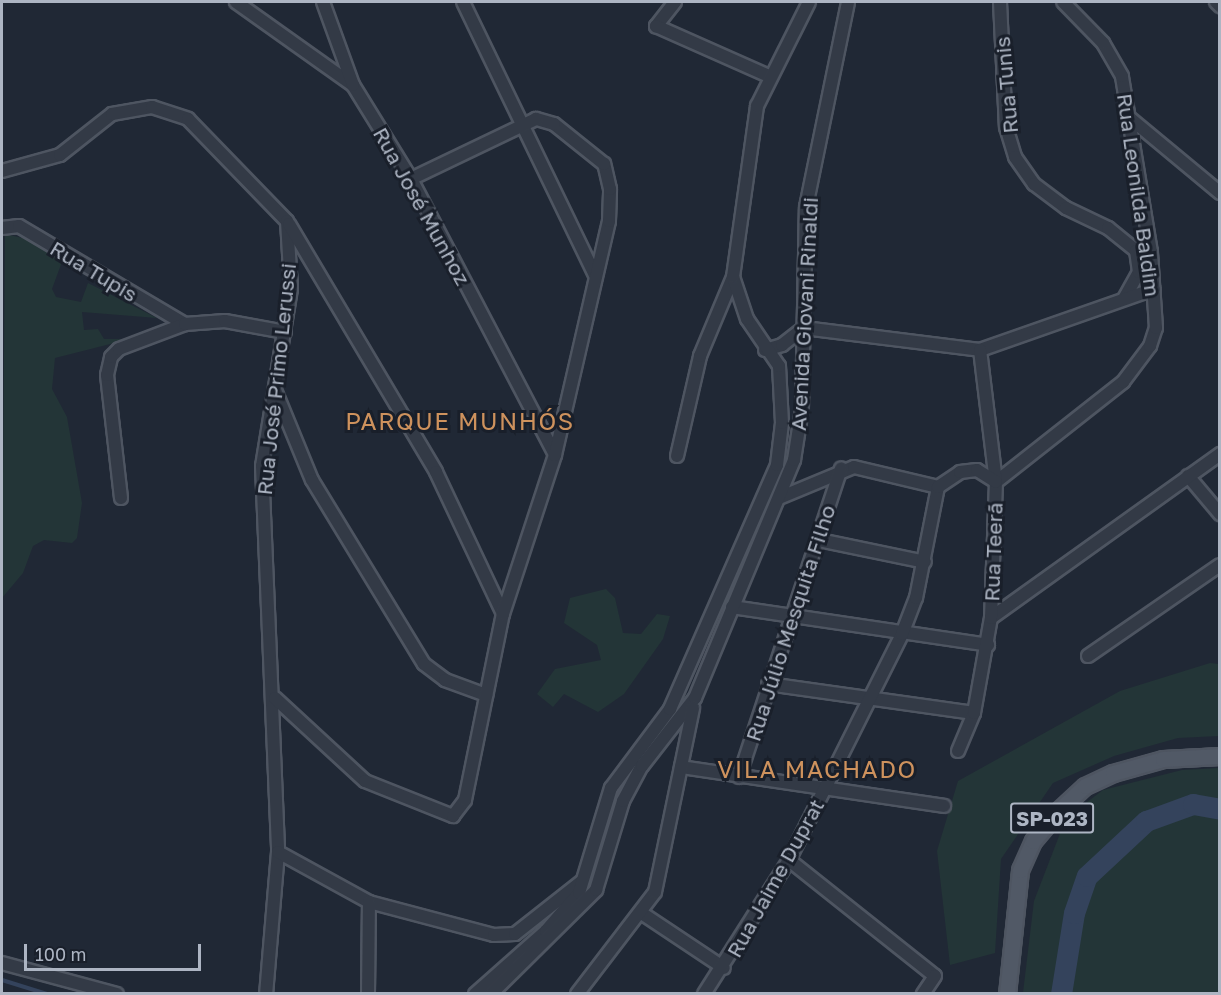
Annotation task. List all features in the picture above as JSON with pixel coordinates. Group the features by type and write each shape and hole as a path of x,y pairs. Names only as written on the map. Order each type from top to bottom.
{"main road":[{"name":"SP-023","path":"1007,993 1020,870 1033,841 1059,810 1085,786 1113,773 1162,759 1220,756"}],"street":[{"name":"Rua José Munhoz","path":"236,2 353,85 411,179 555,454"},
{"path":"323,2 353,85"},
{"path":"463,2 525,122 596,277"},
{"path":"675,2 656,26 769,76"},
{"name":"Avenida Giovani Rinaldi","path":"476,993 546,931 584,879 611,789 673,702 777,465 781,384 779,366 765,350 747,319 734,277 749,135 769,76 809,2"},
{"name":"Avenida Giovani Rinaldi","path":"491,993 561,929 599,882 623,801 642,766 693,702 794,460 802,409 806,207 848,2"},
{"name":"Rua Tunis","path":"1000,2 1006,127 1015,157 1034,184 1136,251 1151,252"},
{"name":"Rua Leonilda Baldim","path":"996,482 1123,382 1150,346 1156,328 1151,252 1131,118 1122,76 1103,43 1063,2"},
{"path":"1216,2 1220,6"},
{"path":"2,171 60,155 83,143 112,114 152,107 188,119 287,220 436,472 504,614"},
{"path":"1131,118 1220,193"},
{"path":"275,698 365,781 453,816 465,800 504,614 555,454 611,206 604,164 554,124 525,122 411,179"},
{"name":"Rua José Primo Lerussi","path":"266,993 278,852 275,698 262,547 262,466 291,289 287,220"},
{"name":"Rua Tupis","path":"2,228 19,226 185,324"},
{"path":"1123,300 1139,272 1136,251"},
{"path":"677,456 700,356 734,277"},
{"path":"765,350 782,345 804,328 980,350 1154,289"},
{"path":"121,498 107,366 119,349 185,324 225,321 285,332"},
{"name":"Rua Teerã","path":"958,751 974,713 988,645 991,618 996,482 980,350"},
{"path":"274,387 312,480 424,664 445,680 486,694"},
{"path":"991,618 1220,454"},
{"path":"780,498 840,468 871,468 938,487 946,478 977,470 996,482"},
{"name":"Rua Júlio Mesquita Filho","path":"739,777 768,684 819,540 840,468"},
{"path":"1188,476 1220,514"},
{"name":"Rua Jaime Duprat","path":"704,993 724,968 789,860 902,634 925,562 938,487"},
{"path":"819,540 925,562"},
{"path":"1088,656 1220,565"},
{"path":"1206,575 1220,580"},
{"path":"732,607 790,620 988,645"},
{"path":"687,673 698,671 701,683"},
{"path":"768,684 870,701 974,713"},
{"path":"673,702 680,713 693,702"},
{"path":"577,993 643,914 655,892 693,702"},
{"path":"681,767 944,806"},
{"path":"278,852 369,902 505,935 533,922 584,879 599,882"},
{"path":"789,860 935,976 923,993"},
{"path":"368,993 369,902"},
{"path":"643,914 724,968"},
{"path":"2,963 117,993"}],"shaded area":[{"path":"5,234 27,239 63,259 52,289 56,297 81,302 88,283 157,318 82,312 84,330 98,329 104,339 130,339 55,358 52,389 67,417 82,503 77,538 72,543 44,540 33,546 23,573 2,598"},
{"path":"606,589 615,598 623,633 641,634 657,614 670,616 663,639 624,694 598,712 564,694 553,707 537,694 555,669 601,660 597,645 564,623 570,598"},
{"path":"1210,663 1219,664 1219,736 1178,738 1114,756 1053,783 1001,859 995,953 950,965 937,851 958,781 1120,691"},
{"path":"1219,768 1219,993 1023,993 1034,901 1066,818 1103,790 1182,770"}],"waterway":[{"path":"1061,994 1074,913 1087,876 1146,821 1193,804 1220,809"},
{"path":"2,980 47,994"}],"district":[{"name":"PARQUE MUNHÓS","path":"460,421"},
{"name":"VILA MACHADO","path":"817,769"}]}
